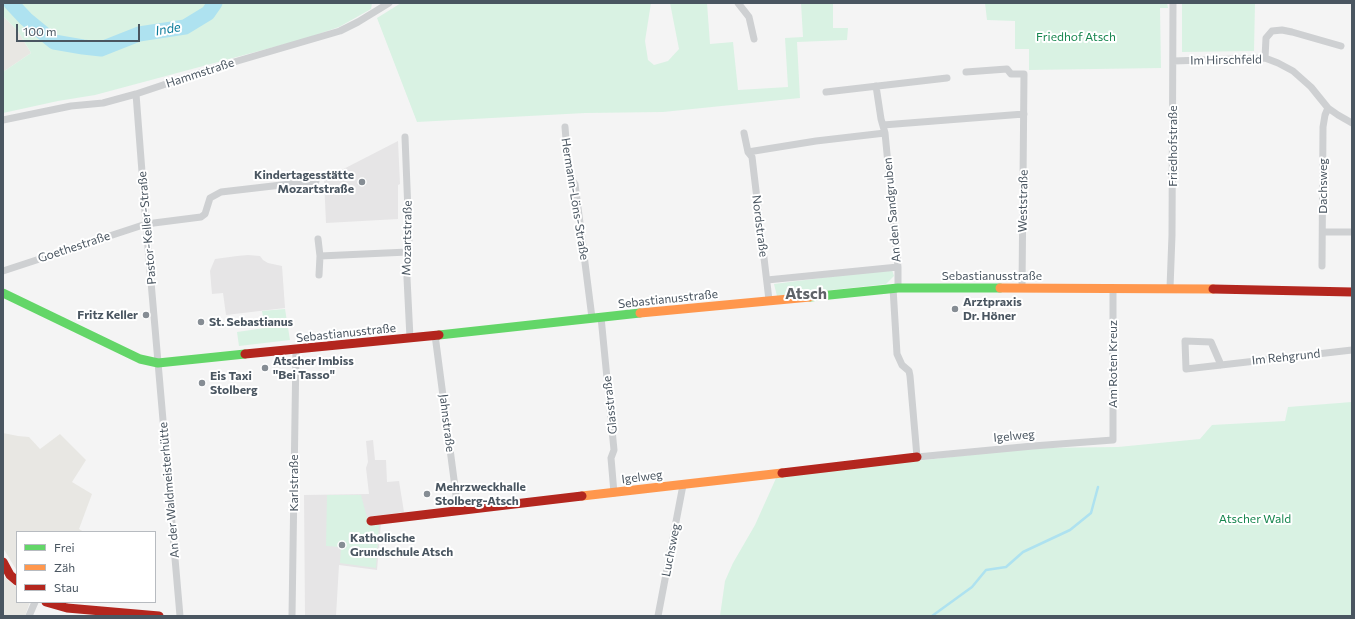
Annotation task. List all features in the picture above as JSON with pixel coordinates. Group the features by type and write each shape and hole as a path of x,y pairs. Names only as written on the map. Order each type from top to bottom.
{"main road":[{"name":"Sebastianusstraße","path":"3,293 140,359 158,363 896,288 1170,288 1352,292"},
{"name":"Igelweg","path":"371,520 917,457"},
{"path":"3,562 10,575 16,580"},
{"path":"50,603 67,608 159,616"}],"street":[{"name":"Hammstraße","path":"3,120 71,106 103,103 136,94 217,67 340,31 389,3"},
{"path":"738,3 749,17 754,39"},
{"name":"Friedhofstraße","path":"1170,288 1172,235 1173,3"},
{"path":"1265,58 1266,38 1272,31 1282,30 1292,32 1341,46"},
{"name":"Im Hirschfeld","path":"1173,61 1265,58 1278,62 1293,71 1311,87 1328,108 1352,123"},
{"name":"Weststraße","path":"966,72 1007,69 1011,74 1024,74 1022,288"},
{"path":"826,92 947,78"},
{"name":"An den Sandgruben","path":"876,86 884,133 898,267 896,288"},
{"name":"Pastor-Keller-Straße","path":"136,94 158,363"},
{"name":"Dachsweg","path":"1322,266 1323,127 1328,108"},
{"path":"883,125 1024,114"},
{"name":"Hermann-Löns-Straße","path":"564,128 569,176 575,184 596,318"},
{"name":"Nordstraße","path":"744,133 748,152 752,158 770,300"},
{"path":"748,152 816,141 884,133"},
{"name":"Mozartstraße","path":"405,137 408,204 407,278 410,338"},
{"name":"Goethestraße","path":"3,271 146,224 203,216 210,198 221,192 316,182"},
{"path":"1323,232 1352,232"},
{"path":"318,239 320,256 319,275"},
{"path":"320,256 408,252"},
{"path":"767,280 898,267"},
{"path":"896,288 897,354 902,365 909,371 910,376 917,457"},
{"name":"Am Roten Kreuz","path":"1113,289 1113,440"},
{"name":"Glasstraße","path":"596,318 614,450 611,458 614,493"},
{"name":"Jahnstraße","path":"435,335 458,510"},
{"name":"Im Rehgrund","path":"1221,365 1211,342 1185,341 1186,369 1221,365 1352,350"},
{"name":"Karlstraße","path":"292,616 296,350"},
{"name":"An der Waldmeisterhütte","path":"158,363 180,616"},
{"name":"Igelweg","path":"917,457 1113,440"},
{"name":"Luchsweg","path":"658,616 683,485"},
{"path":"29,616 35,603"}],"shaded area":[{"path":"3,16 18,31 31,53 3,72"},
{"name":"Kindertagesstätte Mozartstraße","path":"398,141 400,184 398,185 398,219 326,223 324,179"},
{"path":"248,255 260,256 268,263 282,266 285,308 226,315 223,293 212,294 210,271 215,259"},
{"path":"3,433 29,437 40,449 60,434 86,460 72,482 92,494 79,529 82,531 16,531 16,569 3,548"},
{"name":"Katholische Grundschule Atsch","path":"373,440 375,460 386,460 387,482 399,481 404,512 368,517 381,523 377,570 339,565 336,616 305,615 304,495 369,494 366,468 368,462 366,441"},
{"path":"3,575 16,587 16,603 30,603 25,616 3,616"}],"green space":[{"path":"3,3 372,3 371,9 339,27 304,39 95,95 58,101 3,113 3,72 31,53 18,31 3,16"},
{"path":"401,3 651,3 645,41 648,60 654,65 668,61 679,49 670,3 707,3 710,44 733,42 738,90 788,87 785,38 803,37 801,3 833,3 833,28 848,28 847,40 797,42 800,98 663,112 585,113 417,122 377,18"},
{"name":"Friedhof Atsch","path":"985,3 1167,3 1168,8 1160,8 1161,68 1029,70 1029,49 1015,49 1015,21 987,20"},
{"path":"1182,3 1255,3 1254,51 1182,52"},
{"path":"892,270 894,276 886,284 777,296 774,284 844,275"},
{"path":"285,309 290,340 239,346 237,332 265,328 262,311"},
{"name":"Atscher Wald","path":"1352,402 1352,616 720,616 725,581 733,563 755,525 777,476 1034,448 1118,447 1200,439 1212,425 1285,421 1288,407"},
{"path":"327,495 361,495 369,525 379,524 376,568 340,563 341,547 326,546"}],"waterway":[{"name":"Inde","path":"11,3 26,19 54,42 101,49 139,34 185,27 208,13 215,3"},
{"path":"932,616 972,587 986,570 1006,567 1023,552 1070,530 1091,513 1098,487"}],"traffic: fast":[{"path":"810,297 898,288 1000,288"},
{"path":"3,293 140,359 158,363 245,354"},
{"path":"439,335 640,313"}],"traffic: slow":[{"path":"1000,288 1213,289"},
{"path":"640,313 810,297"},
{"path":"582,496 782,473"}],"traffic: jam":[{"path":"1213,289 1352,292"},
{"path":"245,354 439,335"},
{"path":"782,473 917,457"},
{"path":"371,521 582,496"},
{"path":"3,562 10,575 16,580"},
{"path":"50,603 67,608 159,616"}],"place":[{"name":"Kindertagesstätte Mozartstraße","path":"362,182"},
{"name":"Arztpraxis Dr. Höner","path":"955,309"},
{"name":"Fritz Keller","path":"146,315"},
{"name":"St. Sebastianus","path":"201,322"},
{"name":"Atscher Imbiss \"Bei Tasso\"","path":"265,368"},
{"name":"Eis Taxi Stolberg","path":"202,383"},
{"name":"Mehrzweckhalle Stolberg-Atsch","path":"427,494"},
{"name":"Katholische Grundschule Atsch","path":"342,545"}],"district":[{"name":"Atsch","path":"806,294"}]}
